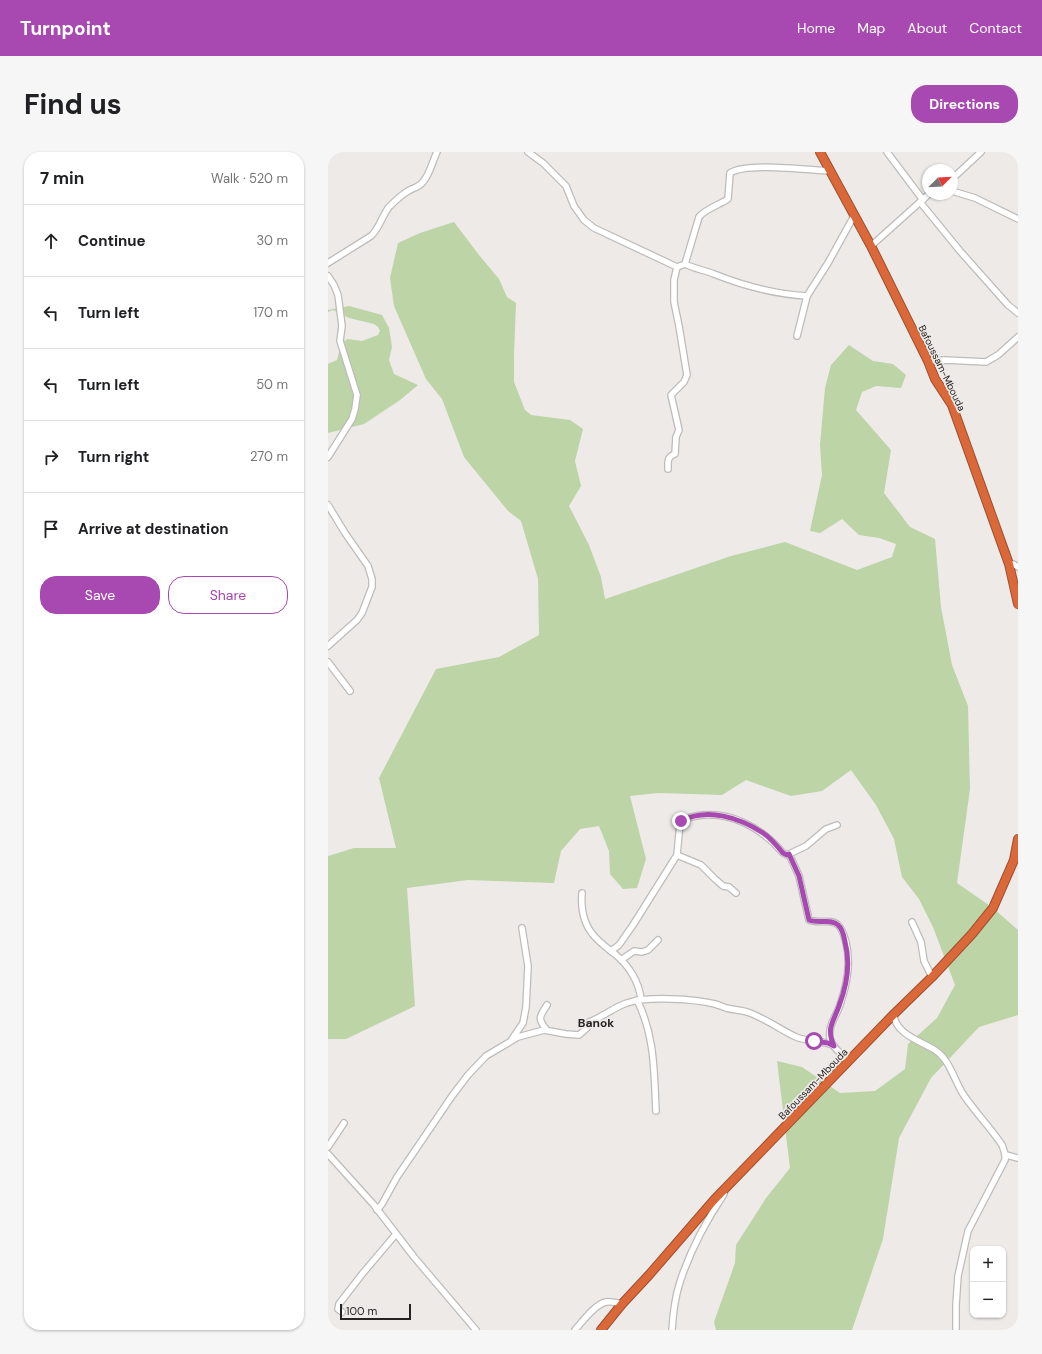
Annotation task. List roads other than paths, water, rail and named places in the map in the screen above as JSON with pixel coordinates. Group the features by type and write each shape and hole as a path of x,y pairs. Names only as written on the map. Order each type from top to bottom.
{"highway":[{"name":"Bafoussam-Mbouda","path":"820,152 871,246 928,361 934,379 952,405 1009,564 1018,604"},
{"name":"Bafoussam-Mbouda","path":"603,1328 622,1304 709,1205 894,1014 932,977 972,934 993,908 1014,860 1018,840"}],"street":[{"path":"328,263 375,232 386,212 394,203 406,192 423,182 428,175 437,152"},
{"path":"528,152 543,163 566,186 574,206 584,220 594,228 676,267 685,264 695,269 712,273 730,281 749,286 778,293 807,296"},
{"path":"887,152 921,201 1008,305 1018,313"},
{"path":"958,173 981,152"},
{"path":"685,264 699,217 702,213 728,199 730,173 738,170 775,167 830,171"},
{"path":"958,193 975,198 1018,219"},
{"path":"871,246 921,201"},
{"path":"797,336 807,296 828,263 854,216"},
{"path":"668,469 668,459 675,454 676,437 679,430 671,395 684,382 686,376 674,302 674,280 676,267"},
{"path":"328,276 334,284 338,295 342,326 340,341 357,395 352,419 328,457"},
{"path":"928,361 945,360 986,362 998,355 1018,337"},
{"path":"328,505 368,566 372,579 372,587 362,613 357,620 328,646"},
{"path":"1009,564 1013,564 1018,567"},
{"path":"328,662 350,691"},
{"path":"611,951 619,944 633,925 677,855 681,821 706,814 726,816 764,834 784,854 789,854 806,846 826,829 837,825"},
{"path":"789,854 799,876 809,920 812,922 828,922 838,924 844,935 849,963 848,976 839,1006 830,1026 830,1038 834,1046 849,1061"},
{"path":"677,855 701,865 715,879 736,893"},
{"path":"582,893 581,904 584,918 590,931 621,960 630,971 638,985 639,1000 654,1056 656,1112"},
{"path":"912,922 921,942 924,962 932,977"},
{"path":"509,1042 515,1036 523,1023 526,1007 528,966 522,928"},
{"path":"621,960 634,951 642,952 648,950 658,940"},
{"path":"377,1210 432,1124 461,1084 486,1056 509,1042 527,1034 546,1030 579,1035 587,1028 590,1022 620,1006 639,1000 673,999 713,1004 751,1014 772,1025 782,1028 797,1038 828,1043 834,1046"},
{"path":"546,1030 540,1020 540,1015 547,1005"},
{"path":"894,1014 894,1021 901,1031 937,1052 950,1068 963,1093 993,1132 1006,1155 1005,1160 968,1231 958,1276 956,1330"},
{"path":"328,1147 344,1123"},
{"path":"328,1154 377,1210 476,1330"},
{"path":"1006,1155 1018,1158"},
{"path":"672,1330 680,1282 706,1222 732,1182"},
{"path":"342,1312 338,1309 339,1304 396,1234"},
{"path":"575,1330 592,1311 602,1303 610,1302 622,1304"}],"district":[{"name":"Banok","path":"596,1023"}]}
